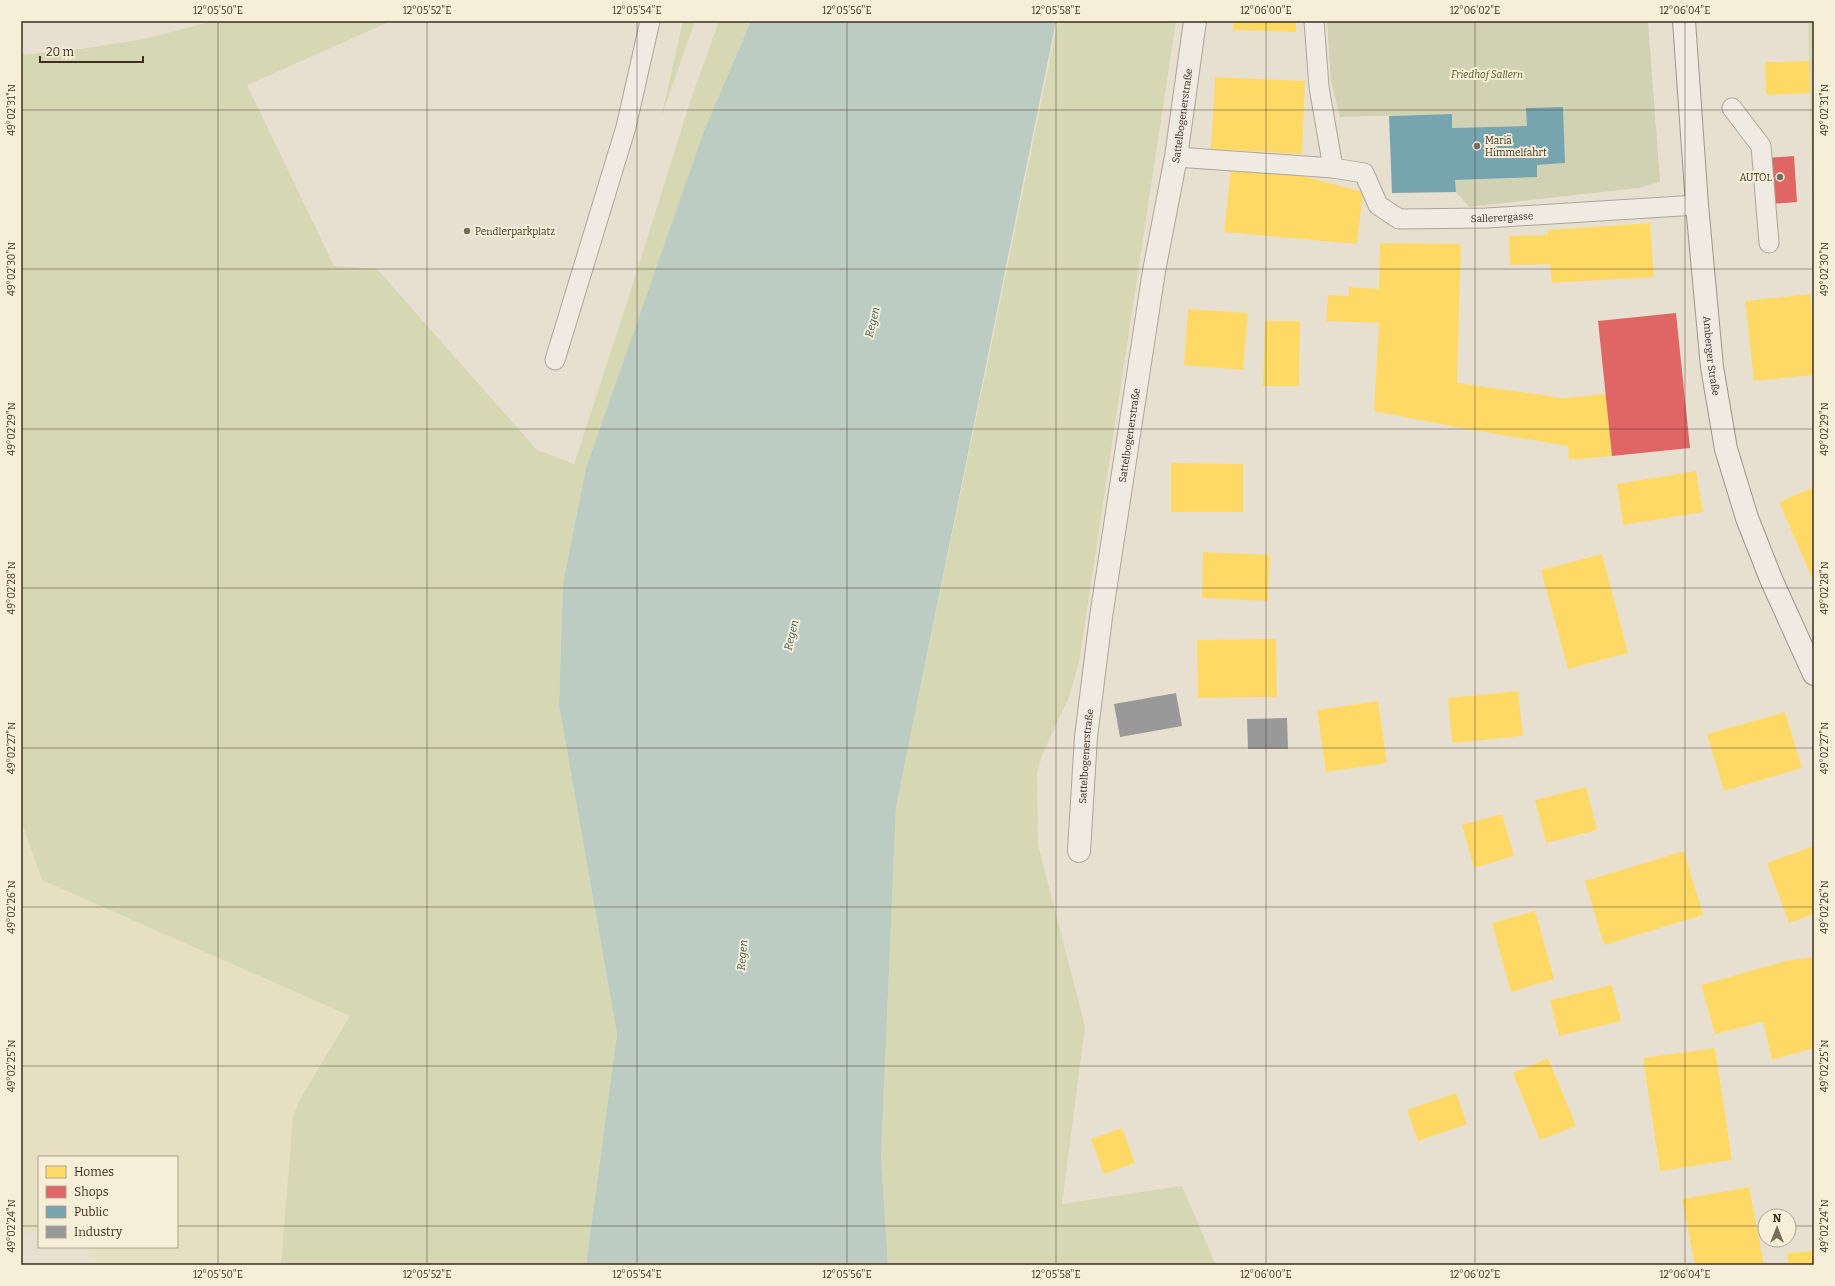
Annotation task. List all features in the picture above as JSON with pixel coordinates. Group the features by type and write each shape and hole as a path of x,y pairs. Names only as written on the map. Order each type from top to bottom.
{"street":[{"name":"Sattelbogenerstraße","path":"1079,851 1086,737 1101,617 1154,271 1176,157 1195,21"},
{"name":"Amberger Straße","path":"1684,21 1697,205 1712,367 1726,449 1747,518 1771,579 1814,674"}],"lane":[{"path":"555,360 626,127 650,21"},
{"path":"1314,21 1319,87 1333,168"},
{"path":"1732,108 1761,146 1769,243"},
{"name":"Sallerergasse","path":"1176,157 1333,168 1364,173 1378,205 1399,219 1486,218 1697,205"}],"shaded area":[{"path":"21,820 42,880 350,1016 299,1101 293,1117 281,1265 92,1265 88,1248 178,1248 178,1156 38,1156 38,1233 21,1233"}],"green space":[{"path":"214,21 391,21 247,85 334,266 377,269 537,450 574,464 624,312 691,99 719,21 751,21 704,131 586,468 563,584 559,705 617,1034 586,1265 281,1265 293,1117 299,1101 350,1016 42,880 21,820 21,55 81,49 144,39"},
{"path":"683,21 695,21 661,118"},
{"path":"1058,21 1176,21 1079,662 1069,697 1042,755 1037,774 1038,845 1085,1026 1062,1204 1182,1186 1216,1265 888,1265 881,1157 896,807"},
{"name":"Friedhof Sallern","path":"1327,21 1648,21 1660,182 1638,188 1469,207 1456,192 1455,180 1537,177 1537,165 1564,163 1563,107 1527,108 1527,126 1452,128 1452,114 1340,117 1331,81"},
{"path":"1808,21 1814,21 1814,262"}],"water":[{"name":"Regen","path":"751,21 1056,21 896,807 881,1157 888,1265 586,1265 617,1034 559,705 563,584 586,468 704,131"}],"building: Homes":[{"path":"1233,21 1296,21 1296,32 1233,30"},
{"path":"1809,61 1810,93 1766,95 1765,62"},
{"path":"1215,77 1305,81 1302,154 1211,149"},
{"path":"1231,168 1300,175 1363,192 1357,244 1224,232"},
{"path":"1650,223 1654,277 1552,283 1550,264 1510,265 1509,236 1548,235 1548,230"},
{"path":"1380,243 1461,244 1457,383 1563,398 1606,394 1612,456 1569,460 1568,446 1455,427 1374,411 1379,323 1326,321 1328,295 1349,296 1349,287 1379,289"},
{"path":"1810,294 1814,329 1814,375 1754,381 1745,301"},
{"path":"1188,309 1248,313 1243,370 1184,365"},
{"path":"1265,321 1300,321 1299,386 1263,386"},
{"path":"1171,463 1243,464 1243,512 1171,512"},
{"path":"1696,471 1703,512 1623,525 1617,484"},
{"path":"1814,487 1814,579 1813,580 1779,502"},
{"path":"1203,552 1270,555 1268,601 1202,598"},
{"path":"1602,554 1628,653 1568,669 1541,570"},
{"path":"1276,639 1277,697 1198,698 1197,640"},
{"path":"1518,691 1523,736 1452,743 1448,698"},
{"path":"1378,701 1387,763 1326,772 1317,710"},
{"path":"1785,712 1802,768 1724,791 1707,734"},
{"path":"1586,787 1597,830 1546,843 1535,800"},
{"path":"1502,814 1514,856 1474,868 1462,825"},
{"path":"1814,846 1814,914 1789,923 1767,863"},
{"path":"1684,851 1703,915 1604,945 1585,881"},
{"path":"1535,911 1554,979 1511,992 1492,923"},
{"path":"1814,957 1814,1048 1772,1060 1763,1022 1715,1034 1701,985 1785,961"},
{"path":"1612,985 1621,1021 1559,1036 1550,1000"},
{"path":"1715,1048 1732,1160 1660,1171 1643,1058"},
{"path":"1548,1058 1576,1126 1540,1140 1513,1073"},
{"path":"1456,1093 1467,1124 1418,1141 1407,1110"},
{"path":"1122,1128 1135,1163 1104,1174 1091,1139"},
{"path":"1749,1187 1757,1229 1757,1248 1761,1248 1764,1265 1695,1265 1682,1199"},
{"path":"1814,1251 1814,1265 1788,1265 1787,1253"}],"building: Shops":[{"path":"1794,156 1797,202 1757,205 1752,159"},
{"path":"1676,313 1690,448 1612,456 1598,321"}],"building: Public":[{"name":"Mariä Himmelfahrt","path":"1563,107 1565,163 1537,165 1537,177 1455,180 1456,192 1392,193 1389,116 1452,114 1452,128 1527,126 1526,108"}],"building: Industry":[{"path":"1176,693 1182,726 1120,737 1114,704"},
{"path":"1287,718 1288,749 1248,749 1247,719"}],"place":[{"name":"Mariä Himmelfahrt","path":"1477,146"},
{"name":"AUTOL","path":"1780,177"},
{"name":"Pendlerparkplatz","path":"467,231"}]}
